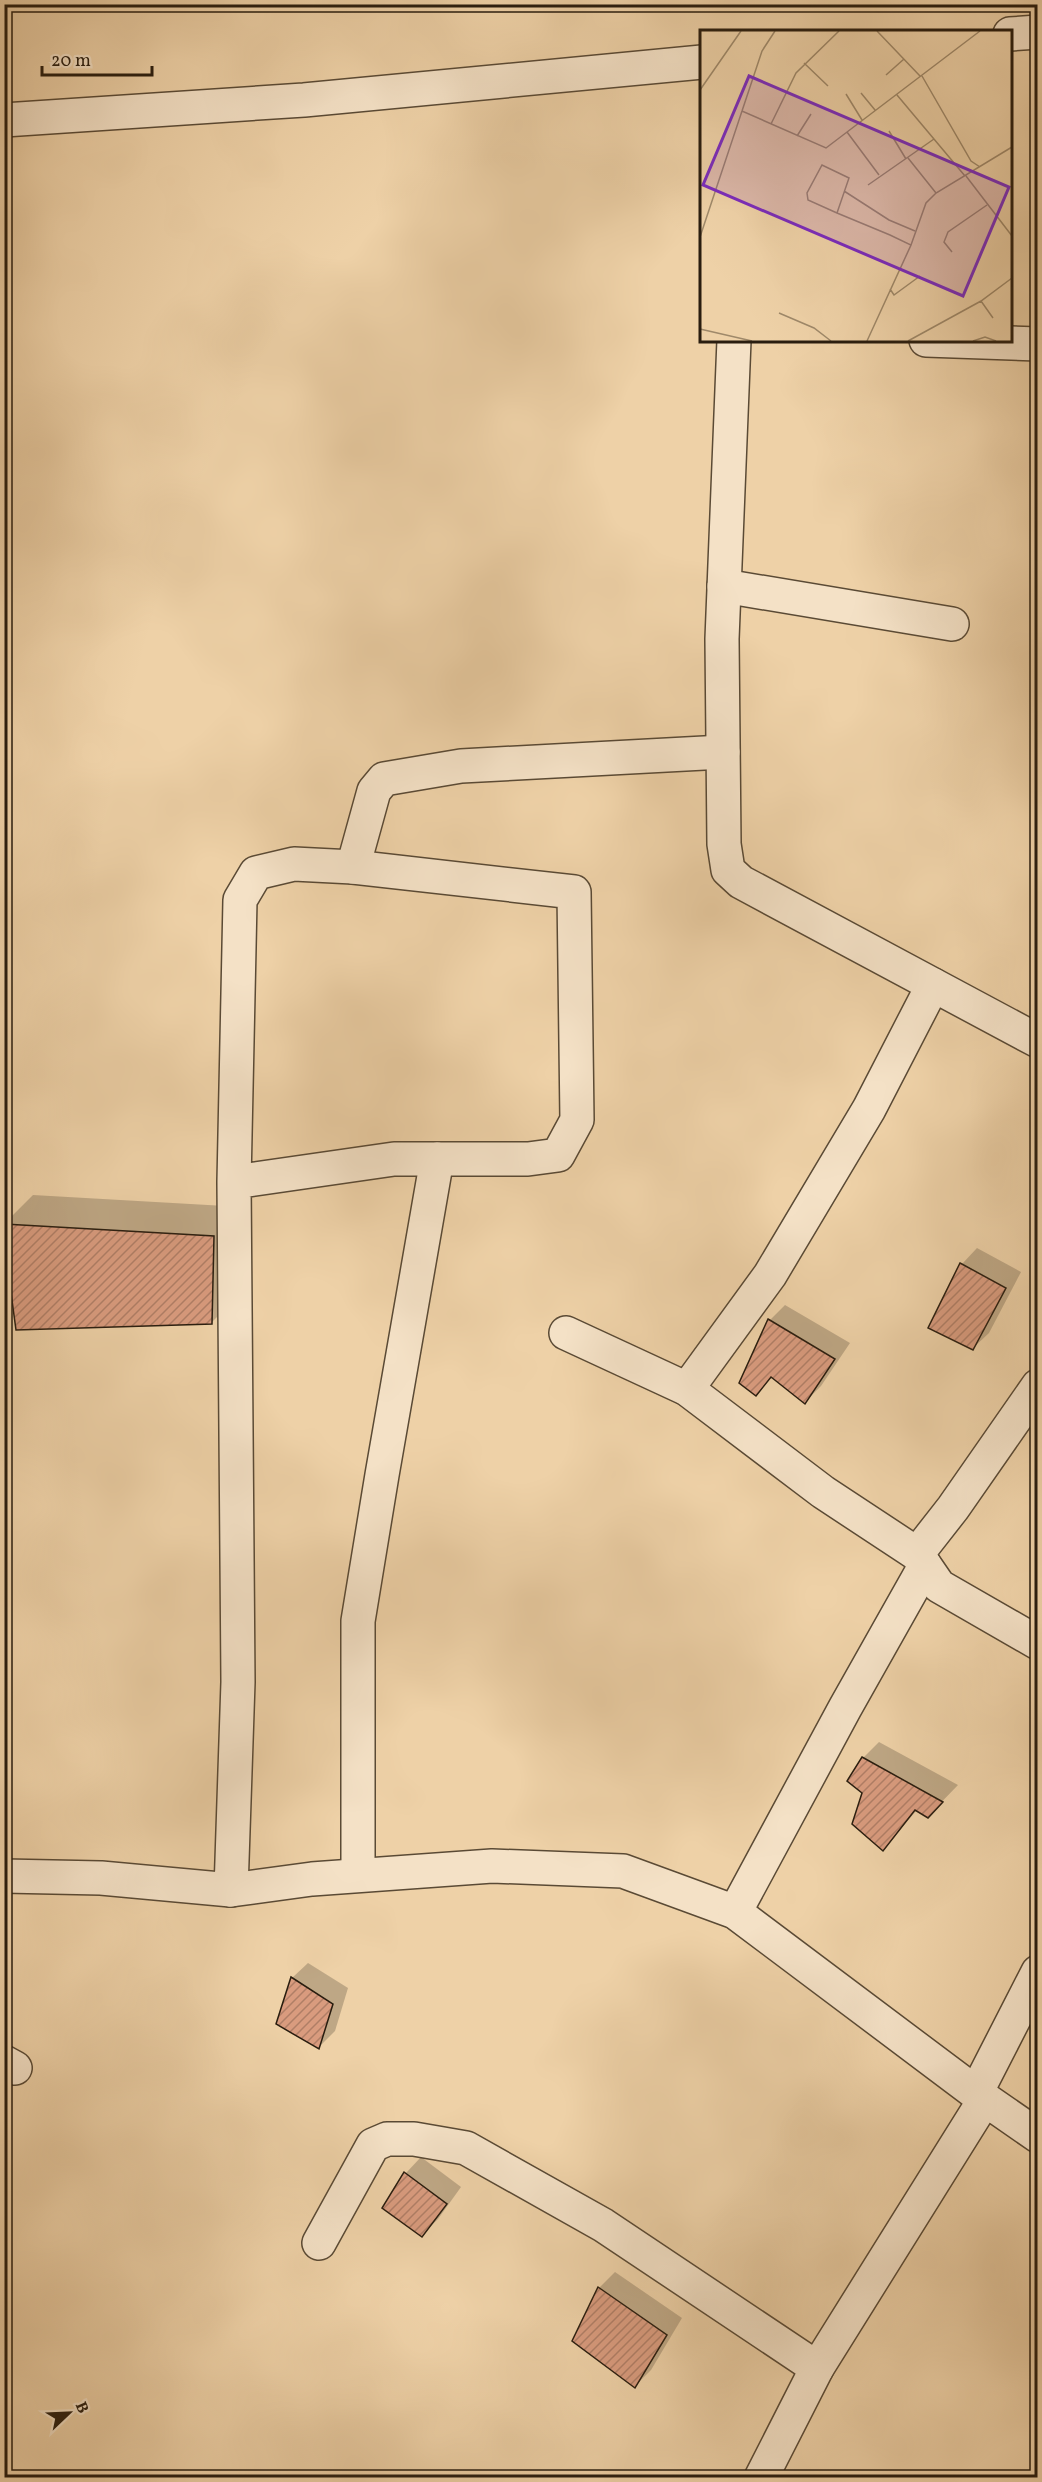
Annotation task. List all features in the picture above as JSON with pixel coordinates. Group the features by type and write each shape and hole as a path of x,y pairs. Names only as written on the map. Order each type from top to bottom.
{"street":[{"path":"1012,34 1038,32"},
{"path":"4,120 304,100 700,62"},
{"path":"734,342 724,586 724,844 728,870 741,882 1038,1041"},
{"path":"982,342 1038,344"},
{"path":"724,586 952,624"},
{"path":"353,867 374,791 384,779 461,766 723,752"},
{"path":"231,1890 238,1682 234,1182 240,900 256,873 294,864 353,867 574,892 577,1120 558,1155 528,1159 394,1159 234,1182"},
{"path":"687,1389 770,1275 869,1109 933,984"},
{"path":"358,1875 358,1621 437,1160"},
{"path":"566,1334 687,1389 823,1491 921,1560 939,1586 1038,1643"},
{"path":"735,1911 845,1708 921,1560 953,1508 1038,1386"},
{"path":"4,1876 101,1878 231,1890 312,1879 492,1866 623,1871 735,1911 981,2096 1038,2136"},
{"path":"761,2478 817,2368 981,2096 1038,1972"},
{"path":"319,2243 373,2145 387,2139 414,2139 466,2148 603,2225 817,2368"}],"building":[{"path":"4,1224 214,1236 212,1324 16,1330 4,1241"},
{"path":"960,1263 1006,1288 973,1350 928,1328"},
{"path":"768,1319 835,1359 805,1404 771,1377 756,1396 739,1383"},
{"path":"862,1757 943,1802 928,1818 915,1810 883,1851 852,1824 862,1793 847,1781"},
{"path":"291,1977 333,2004 319,2049 276,2024"},
{"path":"404,2172 447,2204 422,2237 382,2208"},
{"path":"598,2287 667,2335 635,2388 572,2341"}]}
